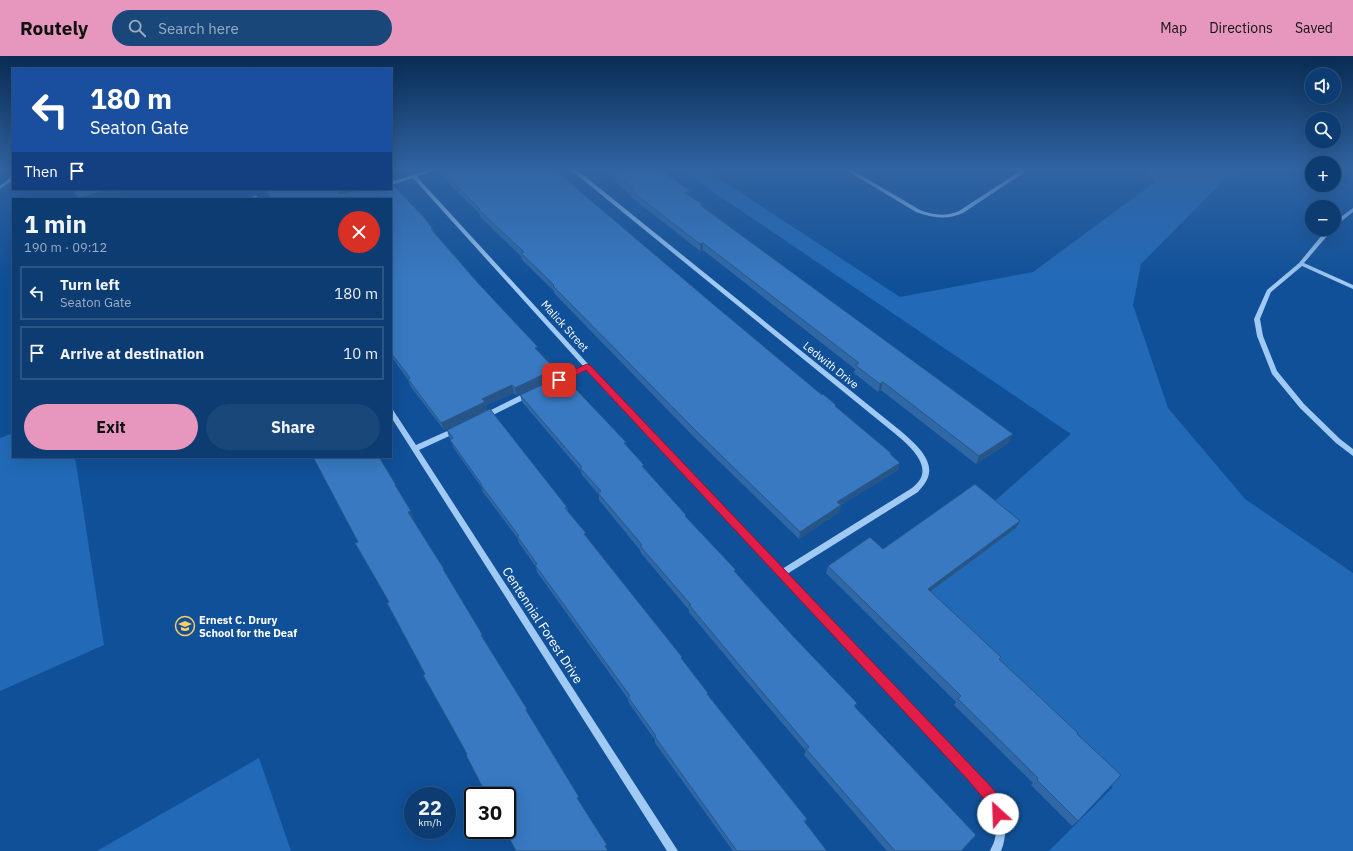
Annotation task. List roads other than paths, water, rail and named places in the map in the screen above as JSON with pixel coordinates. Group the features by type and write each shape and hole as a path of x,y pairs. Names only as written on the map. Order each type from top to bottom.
{"street":[{"name":"Malick Street","path":"441,207 587,366 973,776 995,802 1001,826 999,847 996,851"},
{"name":"Ledwith Drive","path":"619,207 895,430 919,452 926,467 922,484 915,490 782,573"},
{"path":"911,207 928,215 941,217 955,216 969,207"},
{"path":"1341,219 1353,210"},
{"path":"1324,236 1301,264 1268,290 1257,319 1260,336 1274,372 1302,406 1338,441 1353,453"},
{"path":"1301,264 1353,287"},
{"path":"551,384 587,366"},
{"path":"479,418 537,391"},
{"name":"Centennial Forest Drive","path":"392,414 673,851"},
{"path":"415,449 465,425"}],"place":[{"name":"Ernest C. Drury School for the Deaf","path":"185,626"}]}
